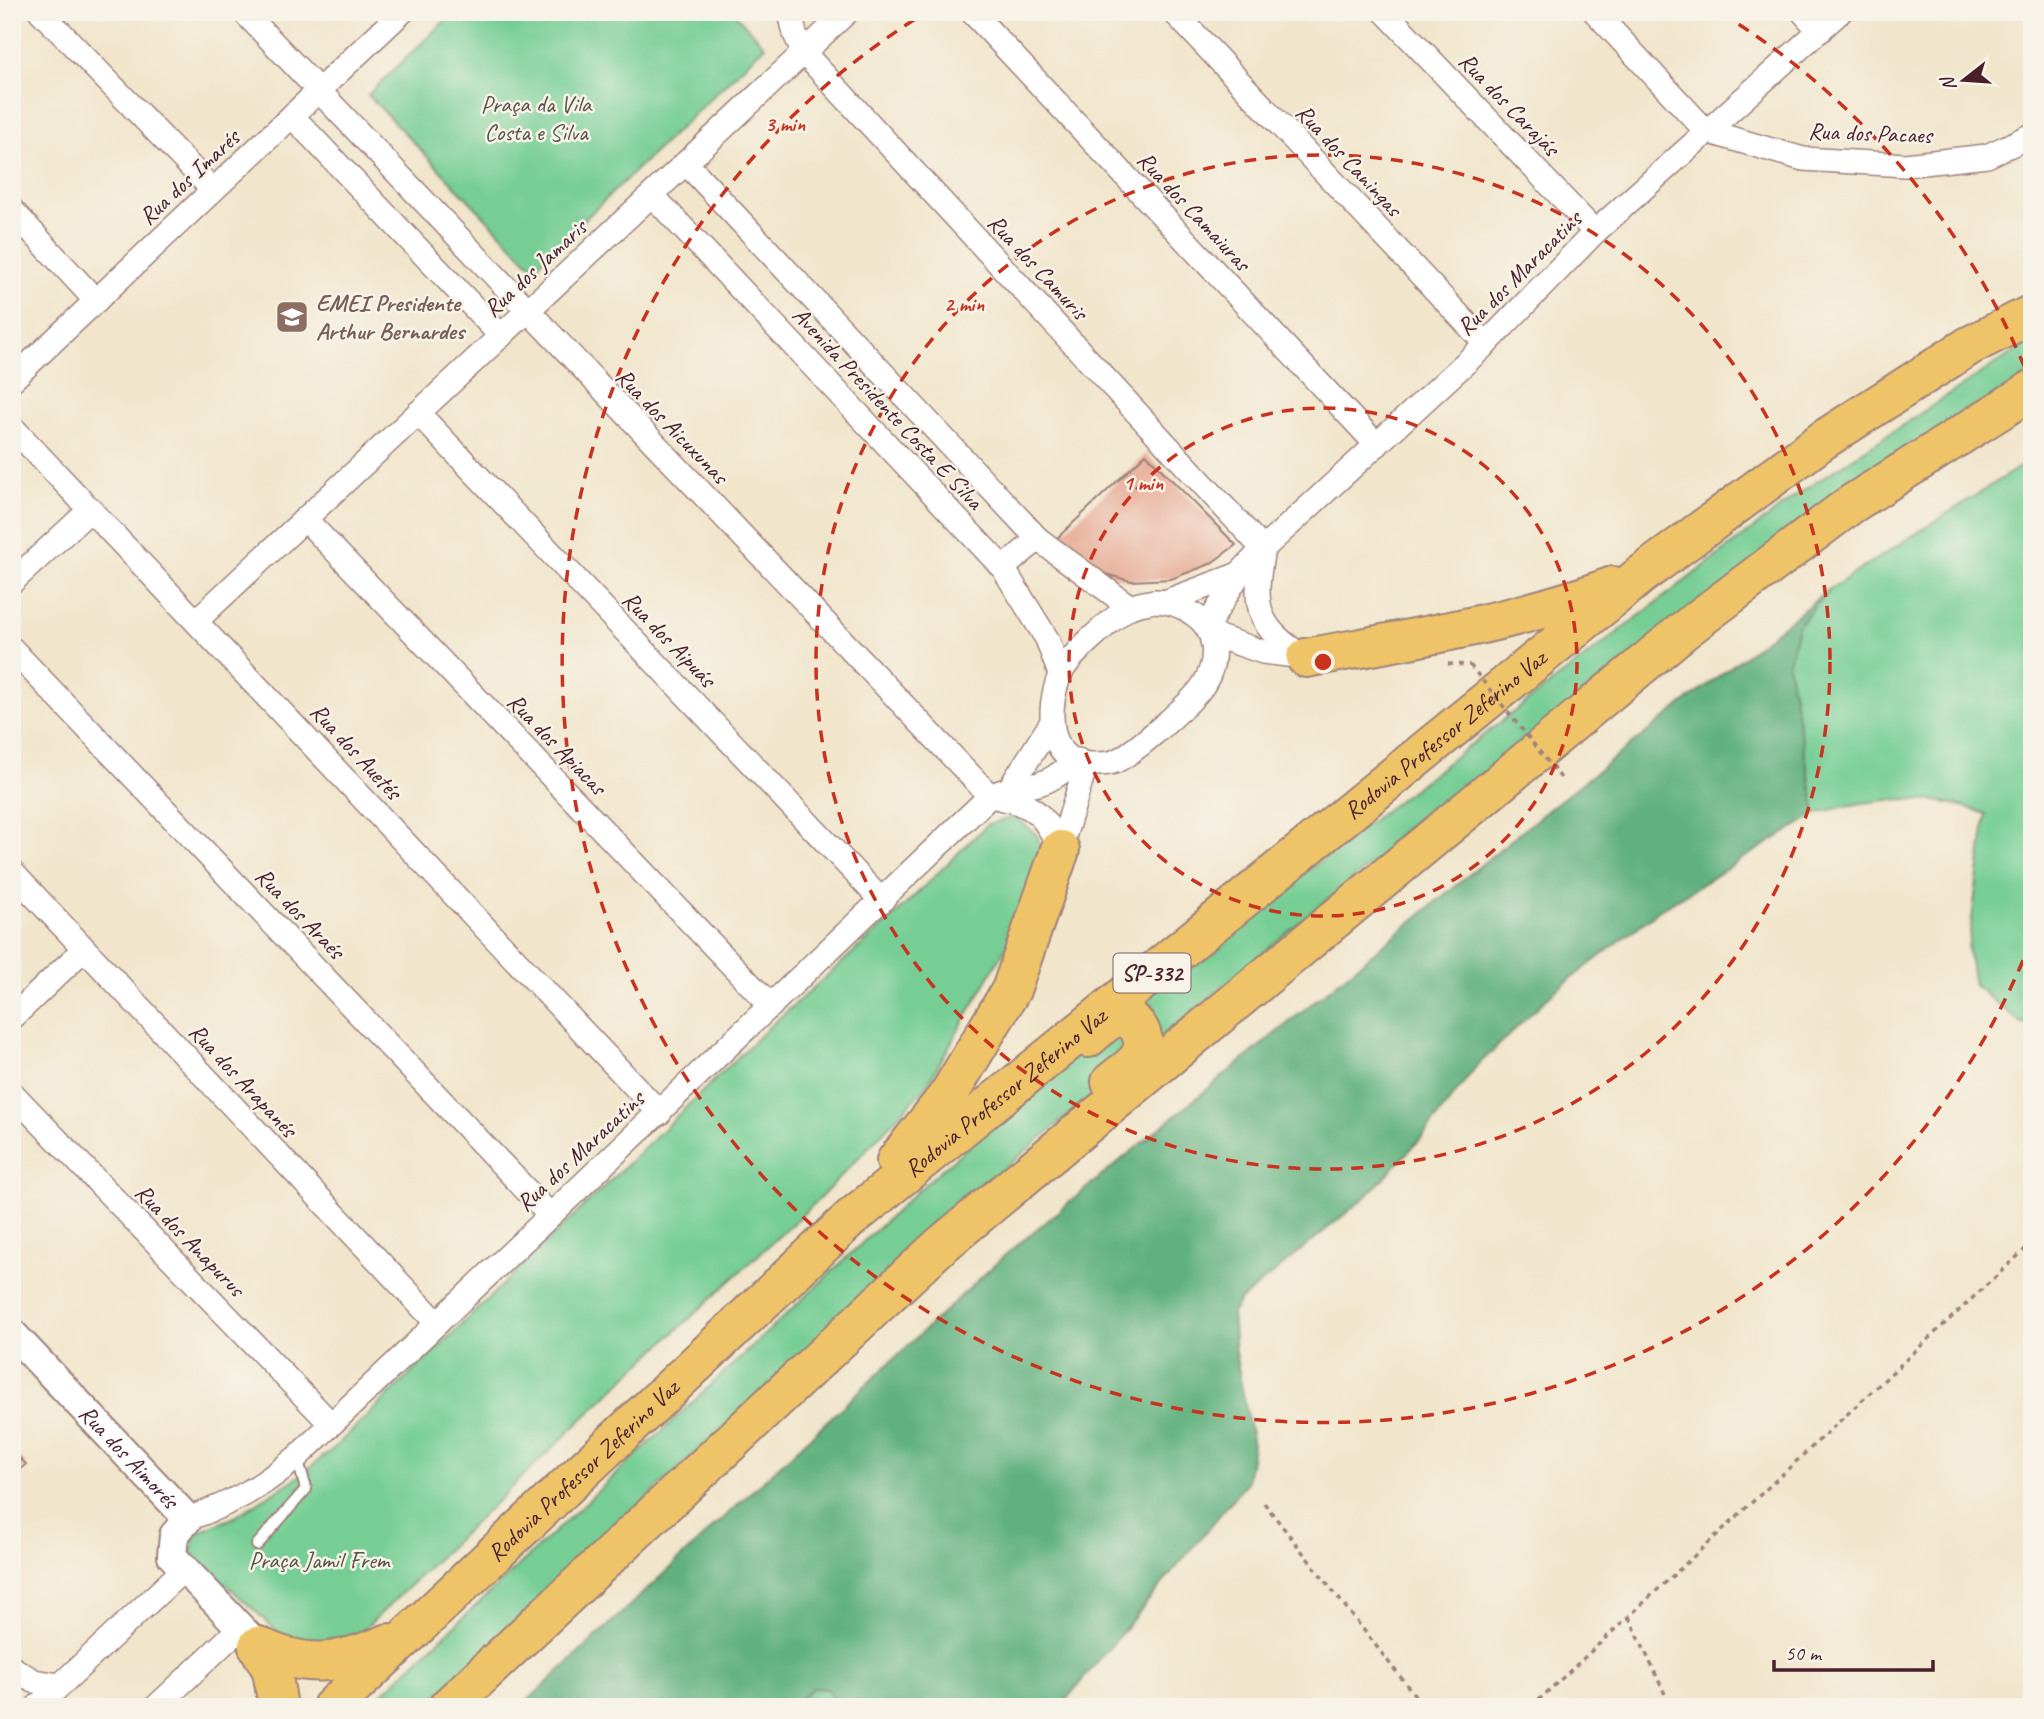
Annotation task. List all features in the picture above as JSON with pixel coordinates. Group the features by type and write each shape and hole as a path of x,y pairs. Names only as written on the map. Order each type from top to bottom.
{"highway":[{"name":"Rodovia Professor Zeferino Vaz","path":"332,1707 404,1636 850,1219 1641,575 1823,440 1969,346 2032,314"},
{"name":"SP-332","path":"448,1707 939,1247 1683,631 1850,505 2032,390"},
{"path":"1306,657 1428,636 1565,604 1641,575"},
{"path":"850,1219 949,1094 1011,990 1060,850"},
{"path":"556,1494 629,1446 842,1244 1037,1079 1110,1021 1125,1018 1133,1022 1142,1037 1138,1059 960,1213 677,1479 658,1510"},
{"path":"249,1637 285,1659 324,1664 362,1654 404,1636"},
{"path":"249,1637 272,1670 278,1707"}],"street":[{"path":"41,12 213,190"},
{"name":"Rua dos Aicuxunas","path":"244,12 526,312 1001,791"},
{"name":"Rua dos Imarés","path":"12,380 402,12"},
{"name":"Rua dos Camuris","path":"790,12 795,34 804,53 1263,549"},
{"name":"Rua dos Jamaris","path":"197,620 847,12"},
{"name":"Rua dos Camaiuras","path":"972,12 1377,445"},
{"name":"Rua dos Caningas","path":"1174,12 1486,344"},
{"name":"Rua dos Carajás","path":"1385,12 1595,232"},
{"path":"1595,12 1706,131"},
{"path":"1802,12 1820,31"},
{"name":"Rua dos Maracatins","path":"1210,630 1239,574 1263,549 1486,344 1595,232 1840,12"},
{"path":"292,116 501,336"},
{"name":"Rua dos Pacaes","path":"1706,131 1803,159 1905,165 1987,156 2032,135"},
{"name":"Avenida Presidente Costa E Silva","path":"686,163 1038,539 1130,607"},
{"name":"Avenida Presidente Costa E Silva","path":"652,195 1003,568 1047,639 1060,674"},
{"path":"12,210 96,301"},
{"name":"Rua dos Aipuás","path":"418,414 882,901"},
{"name":"Rua dos Auetés","path":"12,427 660,1113"},
{"path":"12,582 91,509"},
{"name":"Rua dos Apiacas","path":"305,519 771,1006"},
{"path":"1003,568 1038,539"},
{"path":"1263,549 1256,589 1260,612 1278,641 1306,657"},
{"name":"Rua dos Maracatins","path":"1167,601 1239,574"},
{"path":"1082,762 1065,754 1050,725 1060,674 1090,642 1130,607 1167,601 1188,610 1210,630 1263,652 1306,657"},
{"path":"1001,791 1035,785 1082,762 1118,761 1186,703 1204,684 1213,660 1210,630"},
{"name":"Rua dos Araés","path":"12,649 549,1214"},
{"name":"Rua dos Maracatins","path":"188,1519 230,1504 263,1486 297,1457 549,1214 660,1113 1001,791 1050,725"},
{"path":"1060,850 1082,762"},
{"path":"1001,791 1036,810 1049,825 1060,850"},
{"name":"Rua dos Arapanés","path":"12,872 437,1323"},
{"path":"12,1018 84,950"},
{"name":"Rua dos Anapurus","path":"12,1093 330,1423"},
{"name":"Rua dos Aimorés","path":"12,1333 188,1519 174,1535 172,1556 249,1637"},
{"path":"37,1707 183,1570"},
{"path":"156,1707 249,1637"},
{"path":"12,1668 34,1681 60,1685"}],"lane":[{"path":"257,1545 306,1489 297,1457"}],"path":[{"path":"1470,665 1560,778"},
{"path":"1531,1707 2032,1243"},
{"path":"1264,1503 1424,1707"},
{"path":"1629,1616 1671,1707"}],"green space":[{"name":"Praça da Vila Costa e Silva","path":"454,12 733,12 765,46 534,268 368,95"},
{"path":"2032,340 2032,372 1603,678 1301,921 956,1209 424,1707 368,1707 926,1183 1080,1051 1331,852 1801,492"},
{"path":"2032,459 2032,1026 2020,1022 1974,985 1968,949 1986,814 1944,802 1901,799 1859,804 1816,814 1788,665 1799,624 1830,589"},
{"path":"1830,589 1799,624 1788,665 1816,814 1661,909 1550,995 1475,1068 1423,1136 1368,1195 1242,1299 1232,1313 1235,1352 1253,1445 1247,1482 1060,1707 834,1707 828,1689 812,1688 792,1707 521,1707 1004,1256 1554,805"},
{"name":"Praça Jamil Frem","path":"1015,817 1037,835 1047,875 926,1087 818,1200 627,1376 353,1640 317,1652 281,1635 191,1552 193,1540 201,1531 235,1517 298,1477 334,1448 770,1026 890,920 988,824"},
{"path":"812,1688 828,1689 834,1707 792,1707"}],"building":[{"path":"1146,454 1236,545 1210,564 1171,579 1131,581 1094,571 1054,541"},
{"path":"12,1451 26,1464 12,1478"}],"place":[{"name":"EMEI Presidente Arthur Bernardes","path":"292,317"}]}
